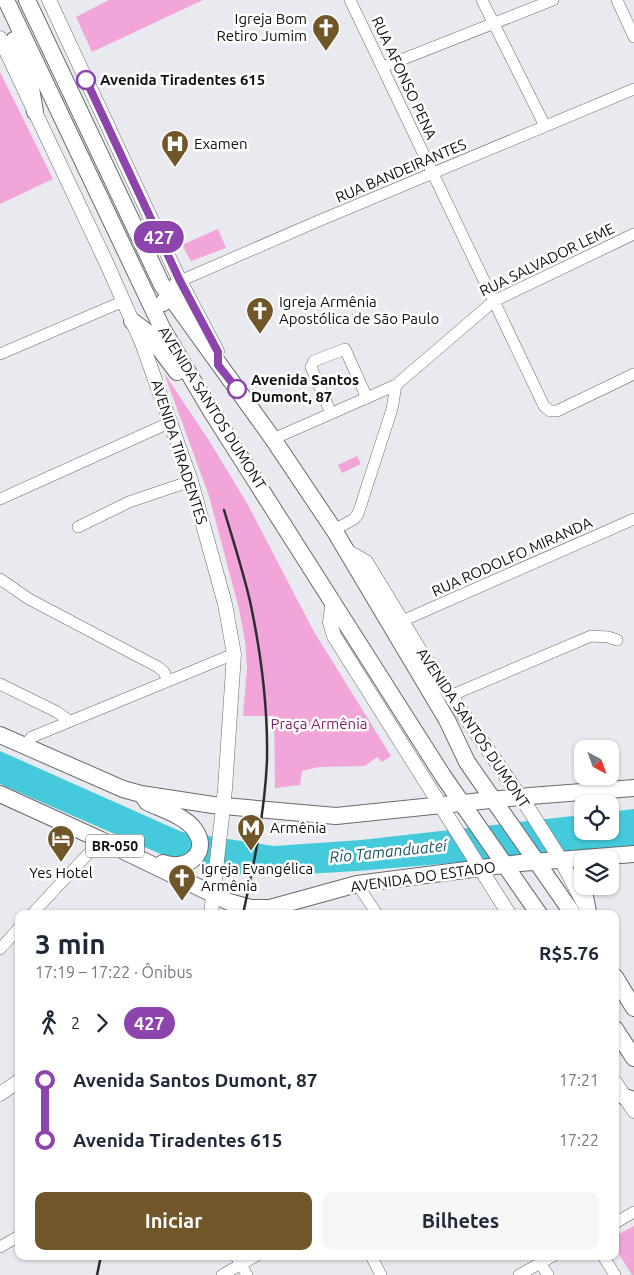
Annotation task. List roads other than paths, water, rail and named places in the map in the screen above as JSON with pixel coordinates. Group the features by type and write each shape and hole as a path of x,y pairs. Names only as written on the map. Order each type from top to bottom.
{"highway":[{"path":"6,0 156,316"},
{"path":"27,0 168,295"},
{"path":"0,6 30,82 35,112"},
{"path":"145,338 168,295 180,281"},
{"name":"AVENIDA SANTOS DUMONT","path":"168,295 273,439 334,530 446,720 467,762 537,860 580,910"},
{"name":"AVENIDA SANTOS DUMONT","path":"156,316 211,411 443,776 536,910"},
{"path":"132,321 200,404 211,411"},
{"path":"0,735 123,789 141,794 223,805 336,816 521,797 634,788"},
{"name":"AVENIDA DO ESTADO","path":"0,794 146,861 228,902 251,908 278,909 358,884 479,865 574,858"},
{"path":"141,794 147,802 187,822 194,828 198,838 198,849 189,863 173,867 151,859 146,861"},
{"name":"AVENIDA DO ESTADO","path":"619,856 634,854"},
{"path":"583,895 583,910"},
{"path":"619,984 634,1008"},
{"path":"619,1035 634,1058"}],"main road":[{"path":"49,0 180,281"},
{"path":"0,38 132,321"},
{"name":"AVENIDA SANTOS DUMONT","path":"180,281 218,352 218,365"},
{"name":"AVENIDA TIRADENTES","path":"145,338 191,481 233,638 234,654 223,805 211,910"},
{"name":"AVENIDA SANTOS DUMONT","path":"347,551 366,562 450,696 521,797 560,858 582,910"},
{"path":"333,601 330,622 334,636 507,910"},
{"path":"0,1094 15,1084"},
{"path":"619,1087 629,1099 634,1111"}],"street":[{"name":"RUA AFONSO PENA","path":"350,0 544,406 550,411 557,411 634,374"},
{"path":"482,0 545,126"},
{"path":"383,67 553,0"},
{"path":"617,0 634,37"},
{"name":"RUA BANDEIRANTES","path":"180,281 634,90"},
{"name":"RUA SALVADOR LEME","path":"273,439 396,385 494,301 634,234"},
{"path":"0,354 124,301"},
{"path":"331,413 311,367 314,361 345,349 366,398"},
{"path":"334,530 354,519 358,514 392,409 396,385"},
{"path":"0,499 171,422"},
{"path":"78,527 129,502 191,481"},
{"name":"RUA RODOLFO MIRANDA","path":"402,621 634,519"},
{"path":"0,579 29,599 158,667 164,672 168,681"},
{"path":"450,696 591,636 608,637 617,640"},
{"path":"24,746 32,737 234,654"},
{"path":"0,684 57,712 69,721"},
{"path":"36,910 101,840"},
{"path":"358,884 374,910"},
{"path":"1,946 15,932"},
{"path":"619,1221 634,1212"},
{"path":"0,1247 15,1238"},
{"path":"222,1275 238,1260 247,1275"},
{"path":"374,1260 381,1275"},
{"path":"519,1275 546,1260"},
{"path":"606,1260 615,1275"},
{"path":"540,1263 548,1275"}],"water":[{"name":"Rio Tamanduateí","path":"0,751 182,832 274,846 361,840 574,816 574,840 619,840 619,811 634,809 634,848 574,850 574,853 357,871 272,876 232,874 172,859 0,784"}],"railway":[{"path":"224,510 250,601 260,660 266,721 267,760 264,799 255,857 244,910"},
{"path":"97,1275 100,1260"}],"place":[{"name":"Igreja Bom Retiro Jumim","path":"326,52"},
{"name":"Avenida Tiradentes 615","path":"86,80"},
{"name":"Examen","path":"175,168"},
{"name":"Igreja Armênia Apostólica de São Paulo","path":"260,335"},
{"name":"Avenida Santos Dumont, 87","path":"237,389"},
{"name":"Armênia","path":"251,852"},
{"name":"Yes Hotel","path":"61,863"},
{"name":"Igreja Evangélica Armênia","path":"182,902"}],"park label":[{"name":"Praça Armênia","path":"319,724"}]}
